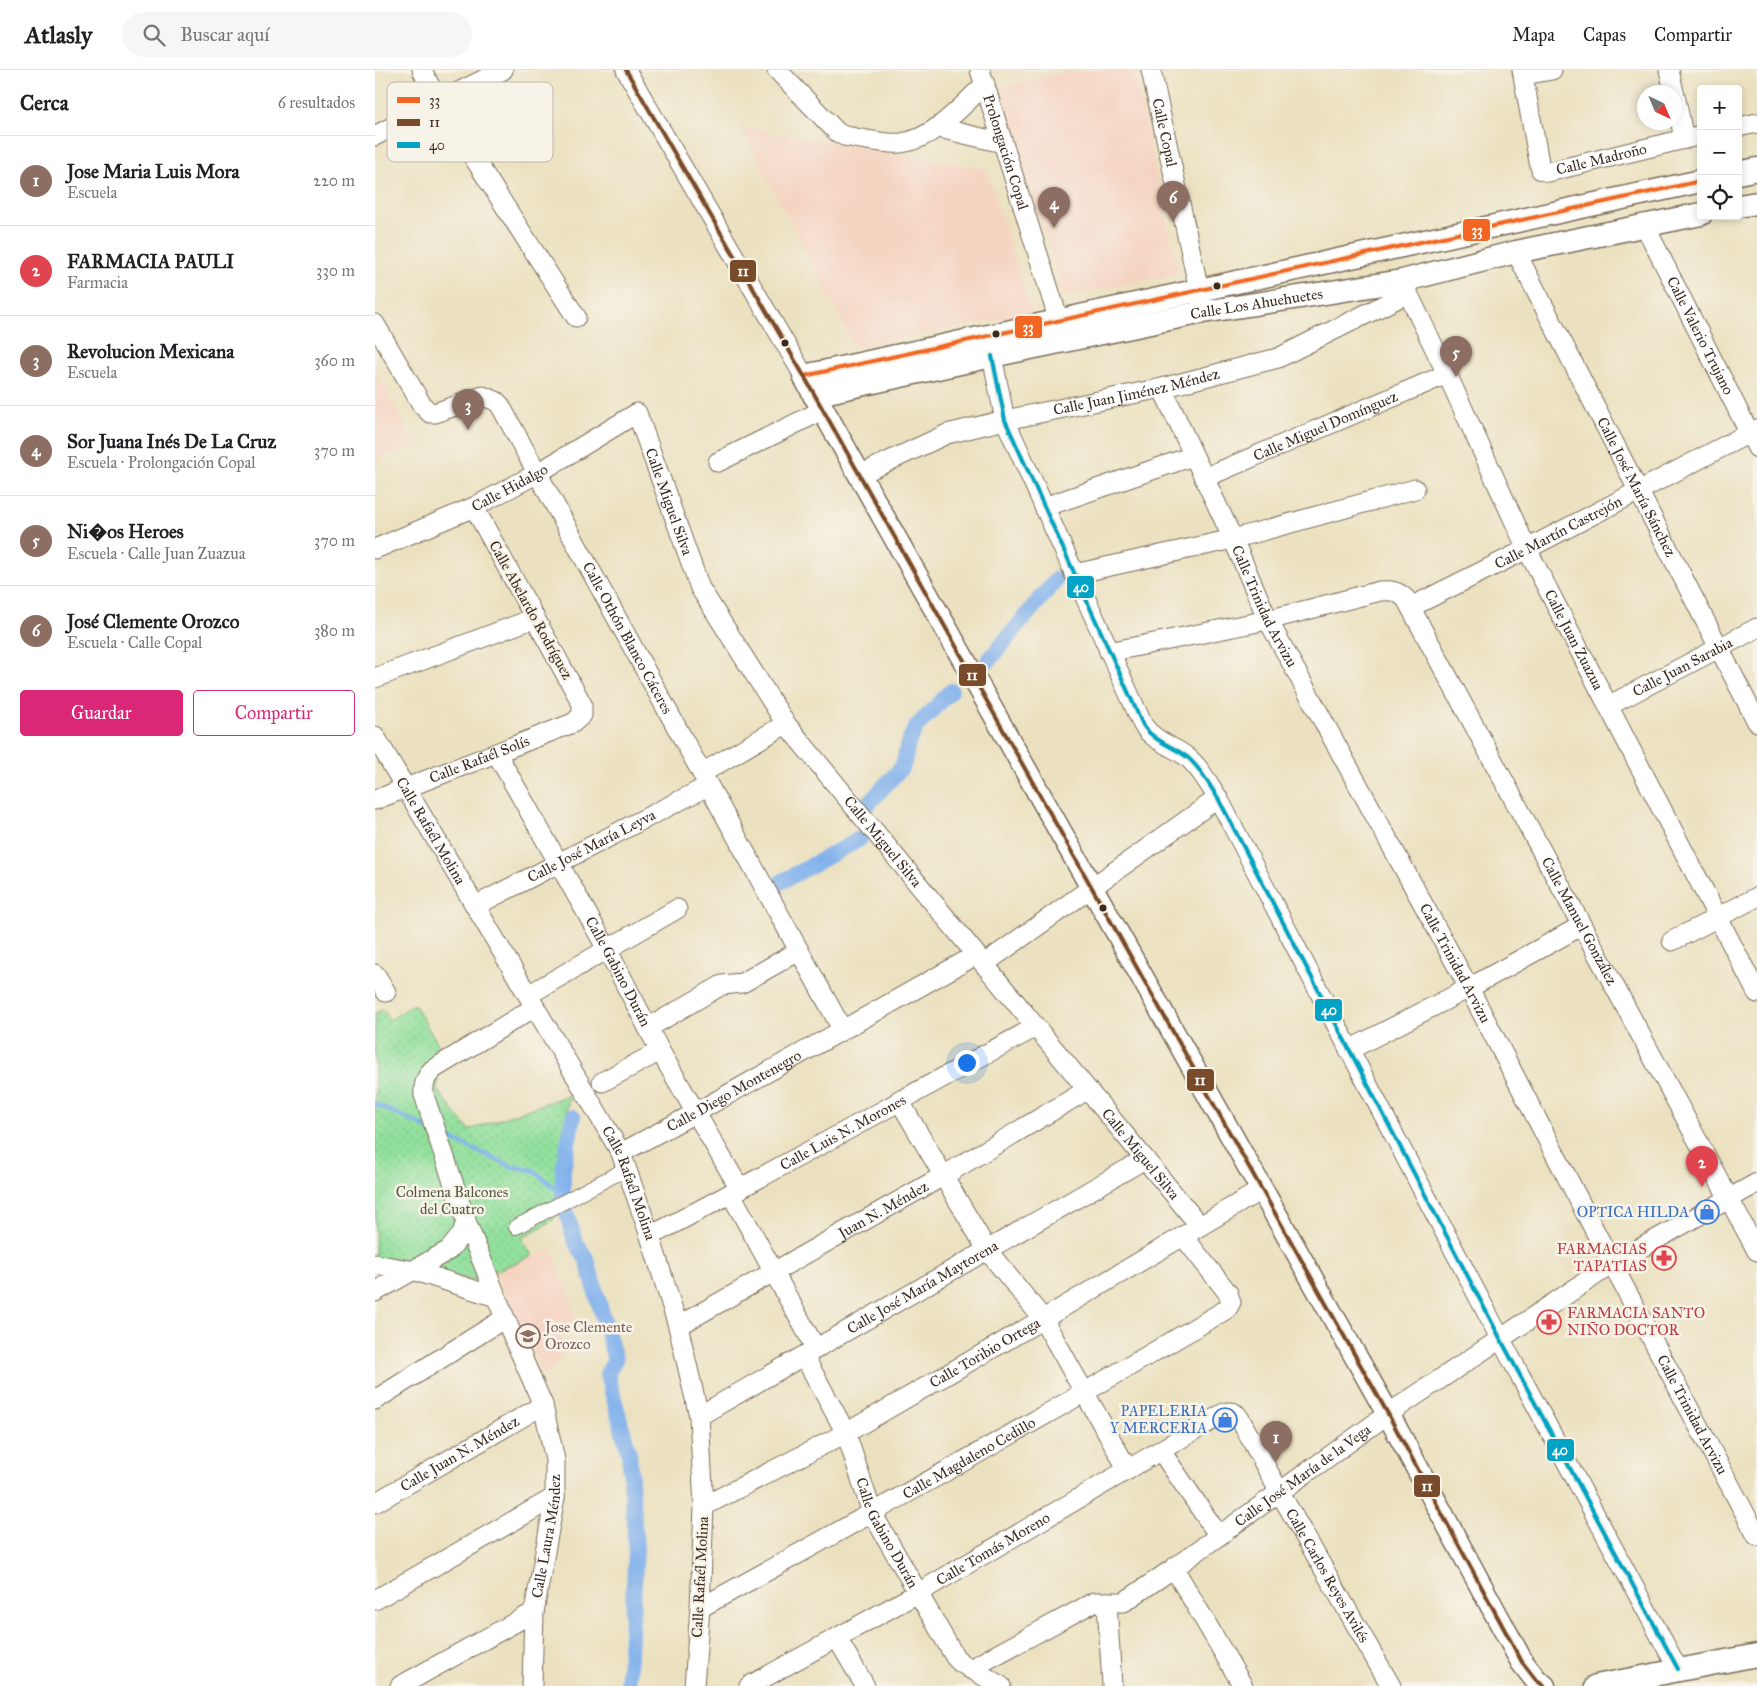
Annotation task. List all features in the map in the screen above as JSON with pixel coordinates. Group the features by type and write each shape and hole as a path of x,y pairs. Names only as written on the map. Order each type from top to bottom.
{"street":[{"path":"422,70 428,82"},
{"path":"479,82 503,70"},
{"path":"626,70 814,394 1261,1190 1389,1414 1522,1662 1538,1684"},
{"path":"777,70 830,127 844,136 900,144 939,128 983,77"},
{"name":"Calle Copal","path":"1151,70 1201,302"},
{"path":"1523,73 1552,70"},
{"path":"1669,70 1672,85"},
{"name":"Calle Madroño","path":"1523,73 1540,166 1541,170 1545,172 1692,137"},
{"name":"Prolongación Copal","path":"983,77 1059,321"},
{"path":"1682,113 1692,137"},
{"path":"1742,126 1757,123"},
{"path":"939,128 1003,143"},
{"path":"375,136 387,130"},
{"path":"477,162 576,317"},
{"path":"1742,172 1757,169"},
{"name":"Calle Los Ahuehuetes","path":"814,394 992,356 1201,302 1697,182"},
{"path":"1742,205 1757,203"},
{"name":"Calle Los Ahuehuetes","path":"814,394 1059,321 1201,302 1405,287 1517,252 1644,224 1697,215"},
{"name":"Calle Valerio Trujano","path":"1644,224 1755,436"},
{"name":"Calle José María Sánchez","path":"1517,252 1757,722"},
{"name":"Calle Juan Zuazua","path":"1405,287 1527,549 1757,993"},
{"name":"Calle Juan Jiménez Méndez","path":"859,475 947,434 1005,420 1162,388 1288,354 1405,287"},
{"name":"Calle Othón Blanco Cáceres","path":"375,324 426,410 435,414 483,396 496,400 538,473 842,1029"},
{"path":"992,356 1005,420 1109,652 1147,731 1193,761 1217,798 1501,1338 1678,1669"},
{"name":"Calle Miguel Domínguez","path":"1203,478 1447,374"},
{"name":"Calle Trinidad Arvizu","path":"1162,388 1269,620 1469,988 1612,1264 1757,1536"},
{"path":"718,462 814,394"},
{"name":"Calle Hidalgo","path":"375,549 474,507 538,473 637,413"},
{"name":"Calle Miguel Silva","path":"637,413 700,588 786,724 1200,1226"},
{"name":"Calle Martín Castrejón","path":"1109,652 1269,620 1379,591 1390,590 1406,600 1527,549 1639,491 1755,436"},
{"path":"1044,507 1193,456"},
{"path":"1074,574 1233,539 1415,489"},
{"name":"Calle Abelardo Rodríguez","path":"474,507 582,704 583,715"},
{"name":"Calle Manuel González","path":"1406,600 1757,1252"},
{"path":"375,678 535,618"},
{"name":"Calle Juan Sarabia","path":"1608,706 1757,628"},
{"name":"Calle Rafaél Solís","path":"375,800 573,723 583,715"},
{"name":"Calle José María Leyva","path":"475,906 559,864 705,779 786,724"},
{"name":"Calle Rafaél Molina","path":"375,736 532,1001 623,1161 650,1236 678,1326 699,1416 704,1506 700,1608 694,1686"},
{"name":"Calle Gabino Durán","path":"497,754 607,949 735,1191 775,1272 846,1433 872,1513 955,1657 970,1669 1001,1686"},
{"name":"Calle Diego Montenegro","path":"623,1161 695,1113 842,1029 980,960 1092,888 1217,798"},
{"path":"1672,942 1757,897"},
{"name":"Calle Laura Méndez","path":"532,1686 534,1612 555,1497 555,1460 543,1405 466,1221 423,1095 423,1087 426,1077 432,1070 607,949 677,908"},
{"path":"1349,1050 1469,988 1581,926"},
{"path":"648,1028 722,985 742,983 799,951"},
{"path":"375,974 386,992"},
{"name":"Calle Luis N. Morones","path":"650,1236 1035,1027"},
{"path":"602,1082 660,1051"},
{"name":"Juan N. Méndez","path":"678,1326 943,1176 1087,1090"},
{"path":"899,1100 987,1250 1043,1319 1128,1470"},
{"name":"Calle José María Maytorena","path":"699,1416 1145,1159"},
{"path":"516,1227 581,1192 623,1161"},
{"name":"Calle José María de la Vega","path":"970,1669 1084,1606 1094,1602 1124,1602 1389,1414 1612,1264 1757,1183"},
{"name":"Calle Toribio Ortega","path":"704,1506 846,1433 1261,1190"},
{"path":"375,1292 449,1250 461,1234 466,1221"},
{"name":"Calle Magdaleno Cedillo","path":"700,1608 1084,1393 1227,1309 1231,1302 1229,1293 1183,1236"},
{"path":"375,1264 415,1271 496,1296"},
{"path":"375,1400 505,1318"},
{"name":"Calle Juan N. Méndez","path":"375,1503 543,1405"},
{"name":"Calle Tomás Moreno","path":"760,1683 918,1594 1224,1414 1229,1412 1236,1414"},
{"name":"Calle Carlos Reyes Avilés","path":"1236,1414 1391,1686"},
{"path":"1161,1451 1219,1536"},
{"path":"375,1600 555,1497"},
{"path":"1174,1568 1243,1686"},
{"path":"1107,1602 1113,1686"},
{"path":"400,1686 534,1612"},
{"path":"837,1638 865,1686"},
{"path":"1596,1686 1757,1655"}],"shaded area":[{"path":"1072,70 1134,70 1178,273 1064,297 999,88"},
{"path":"741,127 986,169 1032,313 856,348"},
{"path":"375,369 416,447 375,461"},
{"path":"552,1249 578,1321 560,1331 565,1351 544,1376 493,1271"}],"green space":[{"name":"Colmena Balcones del Cuatro","path":"414,1004 441,1049 437,1090 469,1130 569,1095 553,1220 522,1238 532,1256 474,1280 375,1259 375,1013 383,1010 390,1020"}],"waterway":[{"path":"988,661 1057,579"},
{"path":"867,805 903,766 908,743 916,727 951,691"},
{"path":"781,882 860,839"},
{"path":"375,1104 428,1128"},
{"path":"573,1117 563,1170 563,1194 575,1241 587,1260 615,1360 607,1374 629,1453 636,1550 628,1686"},
{"path":"444,1136 513,1167 533,1170 563,1194"}],"transit line":[{"name":"11","path":"626,70 804,376 1388,1414 1522,1662 1536,1680 1544,1686"},
{"name":"33","path":"804,376 1697,182"},
{"name":"40","path":"992,356 1005,420 1143,725 1152,735 1192,761 1218,798 1500,1338 1678,1669"}],"place":[{"name":"José Clemente Orozco","path":"1173,222"},
{"name":"Sor Juana Inés De La Cruz","path":"1054,228"},
{"name":"Ni�os Heroes","path":"1456,377"},
{"name":"Revolucion Mexicana","path":"468,430"},
{"name":"FARMACIA PAULI","path":"1702,1187"},
{"name":"OPTICA HILDA","path":"1707,1212"},
{"name":"FARMACIAS TAPATIAS","path":"1664,1258"},
{"name":"FARMACIA SANTO NIÑO DOCTOR","path":"1549,1322"},
{"name":"Jose Clemente Orozco","path":"528,1336"},
{"name":"PAPELERIA Y MERCERIA","path":"1225,1420"},
{"name":"Jose Maria Luis Mora","path":"1276,1462"}]}
